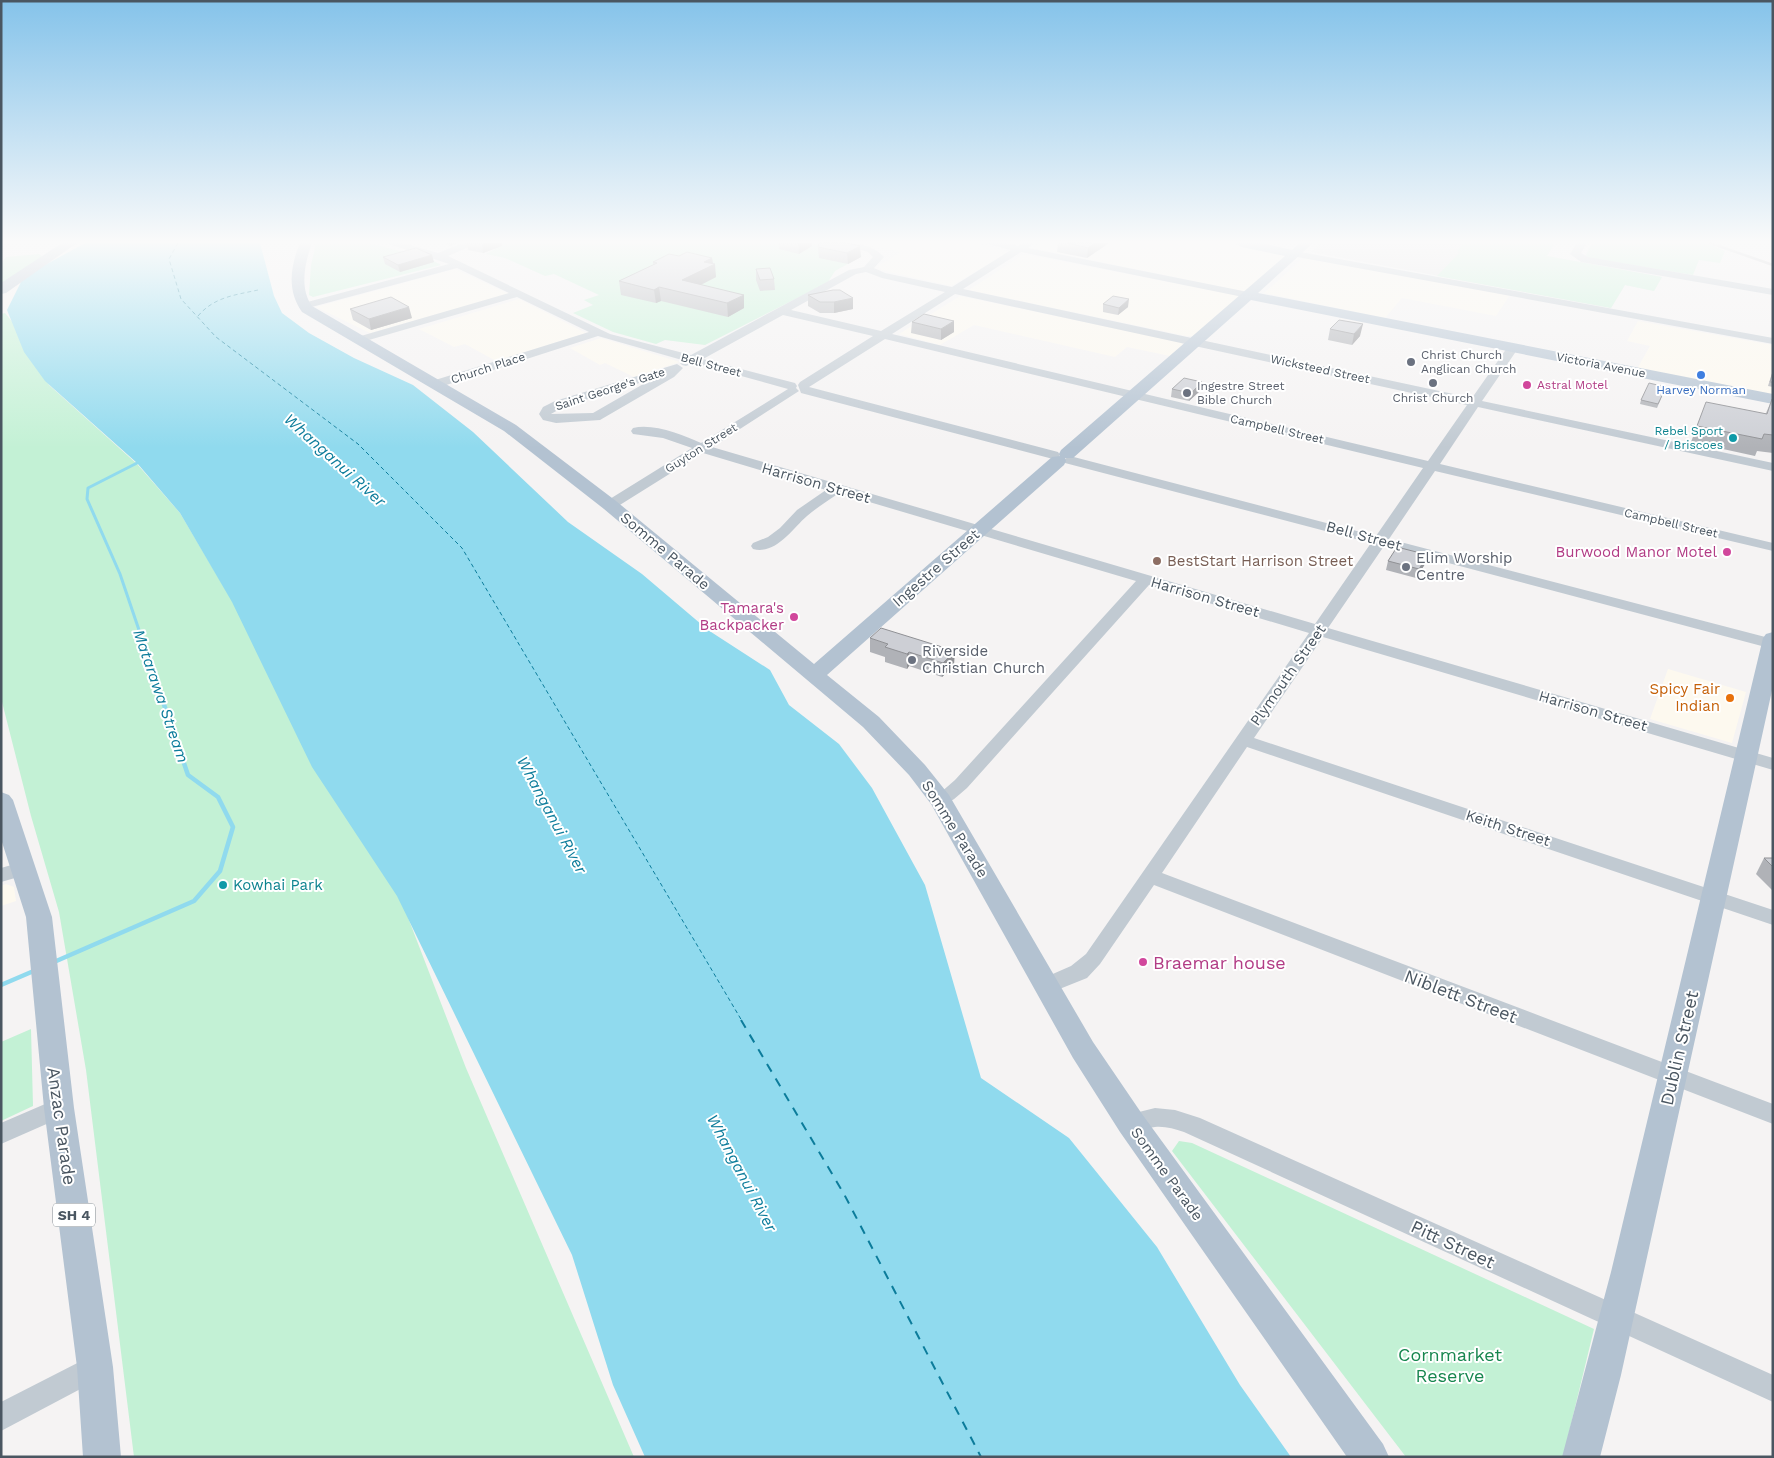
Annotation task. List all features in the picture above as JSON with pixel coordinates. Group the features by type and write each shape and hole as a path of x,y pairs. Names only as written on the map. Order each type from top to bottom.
{"main road":[{"name":"Somme Parade","path":"310,311 510,428 610,505 870,722 902,753 940,800 1083,1050 1131,1123 1370,1457"},
{"name":"Ingestre Street","path":"814,675 1230,311"},
{"name":"Victoria Avenue","path":"1330,311 1773,399"},
{"name":"Dublin Street","path":"1581,1457 1617,1319 1772,642"},
{"name":"Anzac Parade","path":"1,800 12,872 39,917 59,1108 95,1367 102,1457"}],"street":[{"path":"358,340 458,311"},
{"name":"Bell Street","path":"552,311 597,333 691,360 1772,642"},
{"name":"Guyton Street","path":"610,505 922,311"},
{"name":"Wicksteed Street","path":"1052,311 1773,467"},
{"path":"1608,311 1773,341"},
{"name":"Campbell Street","path":"781,312 1773,547"},
{"name":"Saint George's Gate","path":"677,368 554,406 547,410 545,414 552,418 586,419 600,416 677,368 781,312"},
{"name":"Church Place","path":"436,384 597,333"},
{"name":"Plymouth Street","path":"1047,986 1073,975 1093,959 1513,347"},
{"name":"Harrison Street","path":"637,431 651,432 836,489 1773,764"},
{"path":"758,546 773,540 785,532 802,514 836,489"},
{"path":"940,800 961,784 1145,580"},
{"name":"Keith Street","path":"1243,740 1773,918"},
{"name":"Niblett Street","path":"1150,876 1773,1114"},
{"path":"1,1134 59,1108"},
{"name":"Pitt Street","path":"1131,1123 1148,1117 1160,1116 1192,1125 1773,1390"},
{"path":"1,1417 95,1367"}],"shaded area":[{"path":"324,311 448,311 370,333"},
{"path":"479,311 543,311 586,333 496,361 465,344 454,347 419,329"},
{"path":"936,311 1032,311 1181,342 1183,345 1170,356 1127,347 1115,357 974,325 940,345 899,334"},
{"path":"1068,311 1223,311 1193,336"},
{"path":"1351,311 1391,311 1385,318"},
{"path":"1470,311 1499,311 1496,316"},
{"path":"1638,321 1773,345 1773,395 1637,369 1650,346 1627,341"},
{"path":"601,338 680,362 634,377 605,363 600,365 570,348"},
{"path":"1668,669 1746,692 1732,743 1650,719"},
{"path":"6,884 14,887 16,901 1,906 1,886"}],"green space":[{"path":"578,311 771,311 705,345 665,340 656,344 613,332 573,313"},
{"name":"Kowhai Park","path":"5,313 19,330 49,385 137,464 180,513 385,858 466,1068 634,1457 134,1457 86,1070 59,912 31,816 1,698 1,314"},
{"path":"31,1029 33,1106 1,1121 1,1042"},
{"name":"Cornmarket Reserve","path":"1179,1141 1192,1143 1594,1329 1563,1457 1406,1457 1172,1151"}],"water":[{"name":"Whanganui River","path":"7,311 281,311 309,333 354,358 413,385 473,432 568,522 642,574 708,630 770,670 789,705 839,744 872,788 925,885 981,1078 1069,1138 1157,1247 1240,1385 1291,1457 645,1457 613,1385 572,1255 397,896 312,767 232,602 180,513 137,463 45,381 24,352"}],"building":[{"path":"354,311 396,311 369,319"},
{"path":"924,314 954,321 941,329 912,322"},
{"path":"1339,320 1363,324 1354,334 1330,329"},
{"path":"1184,378 1202,382 1191,393 1172,389"},
{"path":"1649,383 1666,387 1658,404 1641,400"},
{"path":"1772,399 1773,435 1764,434 1762,439 1697,426 1706,402 1767,414"},
{"path":"1397,547 1428,555 1419,569 1388,561"},
{"path":"881,628 955,651 943,663 909,652 907,654 885,647 888,644 870,638"},
{"path":"1764,858 1773,858 1773,867"}],"waterway":[{"name":"Matarawa Stream","path":"141,461 88,488 87,499 120,574 159,689"},
{"name":"Matarawa Stream","path":"54,962 194,901 220,871 233,827 218,797 188,775 158,687"},
{"name":"Matarawa Stream","path":"1,985 36,970"}],"ferry route":[{"path":"192,311 216,337 358,444 462,548 742,1021"},
{"path":"198,316 203,311"},
{"path":"741,1020 844,1194 981,1457"}],"place":[{"name":"Christ Church Anglican Church","path":"1411,362"},
{"name":"Harvey Norman","path":"1701,375"},
{"name":"Christ Church","path":"1433,383"},
{"name":"Astral Motel","path":"1527,385"},
{"name":"Ingestre Street Bible Church","path":"1187,393"},
{"name":"Rebel Sport / Briscoes","path":"1733,438"},
{"name":"Burwood Manor Motel","path":"1727,552"},
{"name":"BestStart Harrison Street","path":"1157,561"},
{"name":"Elim Worship Centre","path":"1406,567"},
{"name":"Tamara's Backpacker","path":"794,617"},
{"name":"Riverside Christian Church","path":"912,660"},
{"name":"Spicy Fair Indian","path":"1730,698"},
{"name":"Kowhai Park","path":"223,885"},
{"name":"Braemar house","path":"1143,962"}]}
